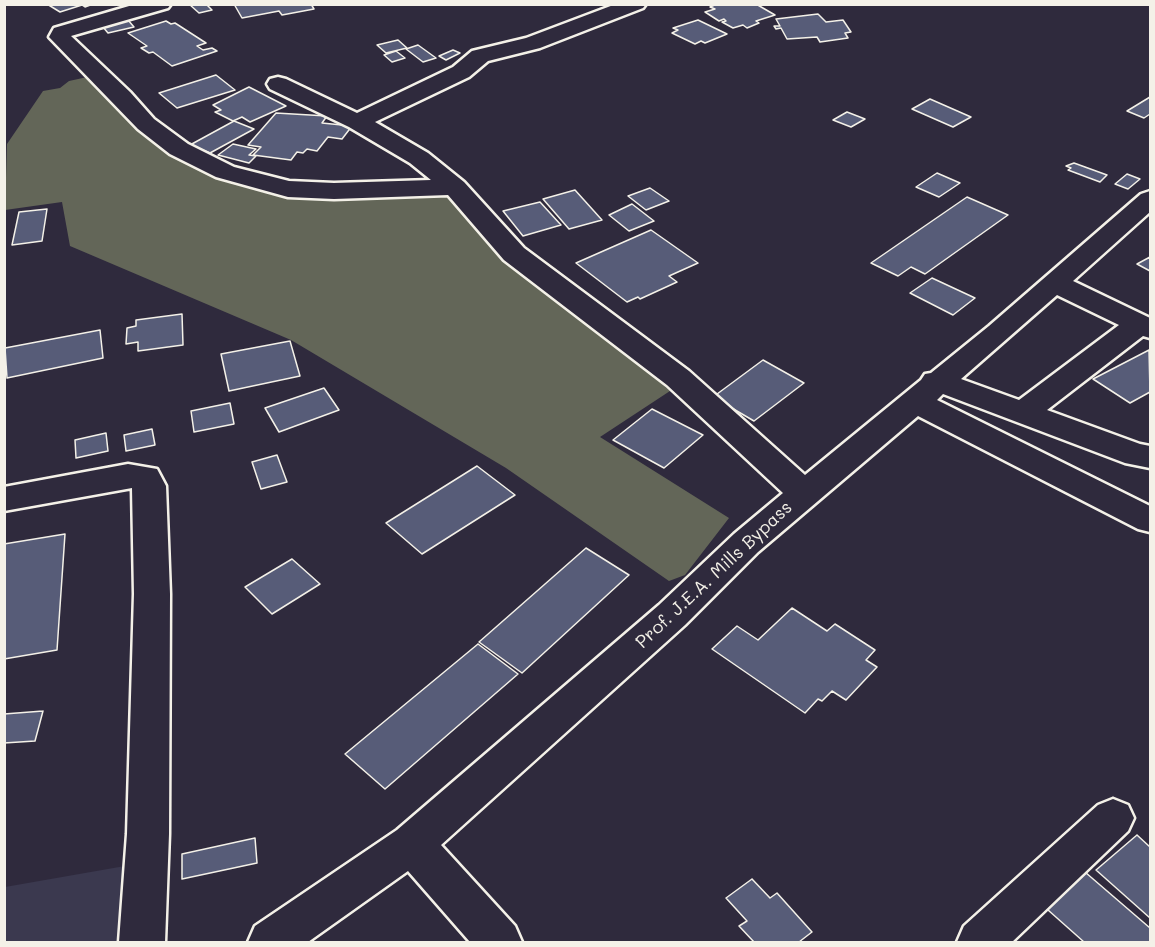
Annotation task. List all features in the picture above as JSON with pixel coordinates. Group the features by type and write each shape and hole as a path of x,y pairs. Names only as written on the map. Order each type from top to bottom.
{"street":[{"path":"161,4 72,28 61,32 60,37 122,97 146,124 179,149 225,172 288,189 334,191 456,187"},
{"path":"357,122 460,72 480,56 532,44 636,4"},
{"path":"278,84 357,122 419,158 456,187 514,254 678,378 804,493"},
{"name":"Prof. J.E.A. Mills Bypass","path":"271,942 412,844 672,615 746,543 925,391 999,332 1150,199"},
{"path":"1024,412 1145,327 1054,283"},
{"path":"925,391 1024,412 1136,455 1150,457"},
{"path":"925,391 1150,520"},
{"path":"4,499 128,476 145,477 149,486 152,605 148,834 142,942"},
{"path":"980,942 1113,818"},
{"path":"412,844 499,942"}],"shaded area":[{"path":"125,866 123,942 5,942 5,887"}],"green space":[{"path":"92,76 131,114 249,185 447,194 670,391 600,437 729,518 685,575 669,581 506,468 291,340 70,246 62,202 5,210 7,144 43,91 60,88 69,81"}],"building":[{"path":"47,4 93,4 60,12"},
{"path":"189,4 206,4 212,10 199,13"},
{"path":"234,4 311,4 314,9 282,15 279,11 242,18"},
{"path":"717,4 756,4 775,15 756,21 759,23 747,28 743,25 733,28 722,22 726,21 724,19 719,21 705,12 715,9 710,7"},
{"path":"818,14 826,22 843,20 851,32 845,33 848,38 820,42 817,37 787,39 781,28 776,29 774,26 780,26 776,19"},
{"path":"128,20 134,27 108,33 103,27"},
{"path":"698,20 727,34 705,43 701,41 695,44 672,33 678,30 673,28"},
{"path":"166,21 171,24 175,23 206,43 197,46 203,50 212,48 217,51 172,66 153,52 149,53 141,48 147,46 128,33"},
{"path":"398,40 407,48 386,53 377,45"},
{"path":"418,45 436,58 423,62 406,49"},
{"path":"453,50 460,53 446,60 439,56"},
{"path":"396,51 405,58 392,62 384,55"},
{"path":"216,75 235,90 177,108 159,93"},
{"path":"249,87 286,106 250,122 242,117 233,121 215,112 221,110 213,105"},
{"path":"1150,97 1150,114 1144,118 1127,111"},
{"path":"930,99 971,117 953,127 912,109"},
{"path":"847,112 865,119 851,127 833,120"},
{"path":"276,113 327,116 322,123 352,126 342,139 328,137 317,151 307,149 303,153 297,152 291,160 253,155 261,147 248,145"},
{"path":"234,121 254,129 210,153 190,145"},
{"path":"233,144 256,149 249,155 256,156 249,163 218,155"},
{"path":"1074,163 1107,175 1100,182 1068,170 1071,168 1066,166"},
{"path":"937,173 960,183 939,197 916,187"},
{"path":"1127,174 1140,179 1128,189 1115,184"},
{"path":"650,188 669,201 646,210 628,196"},
{"path":"575,190 602,220 569,229 543,199"},
{"path":"967,197 1008,215 925,274 911,267 898,276 871,263"},
{"path":"540,202 561,225 523,236 503,211"},
{"path":"632,204 654,221 629,231 609,215"},
{"path":"47,209 42,241 12,245 19,212"},
{"path":"651,230 698,263 669,276 677,282 640,299 638,297 627,302 576,263"},
{"path":"1150,257 1150,271 1137,264"},
{"path":"932,278 975,298 953,315 910,293"},
{"path":"182,314 183,345 138,351 138,342 126,344 127,328 136,326 136,320"},
{"path":"100,330 103,358 7,378 5,348"},
{"path":"290,341 300,376 229,391 221,354"},
{"path":"1149,350 1150,392 1130,403 1093,379"},
{"path":"763,360 804,383 754,421 713,397"},
{"path":"324,388 339,410 279,432 265,408"},
{"path":"230,403 234,424 194,432 191,411"},
{"path":"652,409 703,435 664,468 613,440"},
{"path":"152,429 155,445 126,451 124,435"},
{"path":"106,433 108,451 76,458 75,440"},
{"path":"277,455 287,482 261,489 252,462"},
{"path":"477,466 515,495 422,554 386,523"},
{"path":"65,534 57,650 4,659 4,544"},
{"path":"586,548 629,575 522,673 479,642"},
{"path":"292,559 320,584 272,614 245,587"},
{"path":"792,608 827,631 835,624 875,650 866,660 877,667 846,700 832,691 822,701 818,699 805,713 712,649 737,626 758,640"},
{"path":"478,644 518,674 385,789 345,754"},
{"path":"43,711 35,741 4,743 4,714"},
{"path":"1137,835 1150,847 1150,918 1096,870"},
{"path":"255,838 257,863 182,879 182,854"},
{"path":"1078,866 1150,928 1150,942 1084,942 1039,902"},
{"path":"752,879 770,898 777,893 812,932 799,942 754,942 739,926 747,921 726,898"}]}
